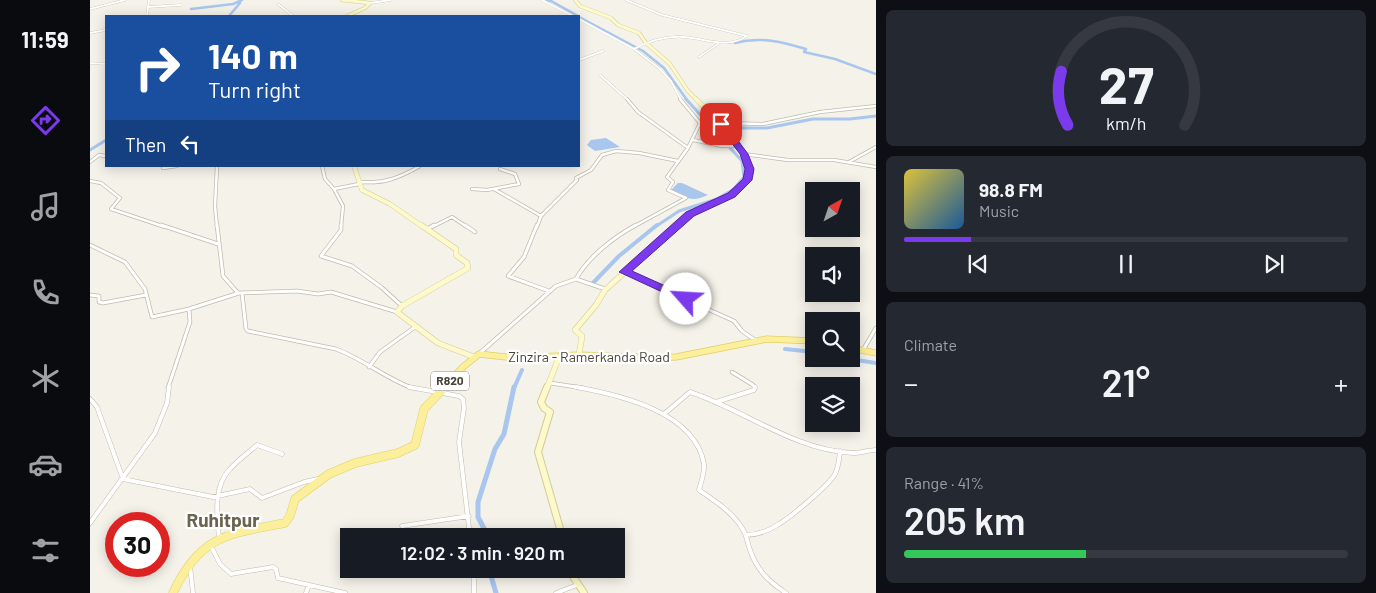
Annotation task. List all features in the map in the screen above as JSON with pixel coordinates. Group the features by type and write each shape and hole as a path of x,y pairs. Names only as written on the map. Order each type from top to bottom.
{"main road":[{"name":"Zinzira - Ramerkanda Road","path":"477,355 514,358 579,355 630,358 676,357 754,340 780,338 805,340"},
{"path":"860,350 876,353"},
{"name":"R820","path":"173,593 190,566 209,544 219,538 286,522 290,516 295,499 321,478 337,469 410,449 418,440 424,409 477,355"}],"street":[{"path":"90,9 125,0"},
{"path":"147,15 149,0"},
{"path":"342,0 370,3 391,0"},
{"path":"542,0 571,15"},
{"path":"575,0 580,6 611,18 618,24 639,33 646,43 666,60 688,91 722,125 744,154 749,169 747,180 742,187 720,201 690,214 605,290 596,305 575,330 582,336 579,355"},
{"path":"626,0 662,15 747,36 732,43 719,44 682,37 646,43 634,48"},
{"path":"349,15 366,8 370,3"},
{"path":"278,4 292,15"},
{"path":"148,7 181,5"},
{"path":"576,279 581,270 618,235 668,207 685,200 686,198 668,188 673,182 667,178 693,140 700,123 680,99 660,68 634,48 580,20"},
{"path":"90,33 105,30"},
{"path":"700,57 719,44"},
{"path":"580,60 603,51"},
{"path":"90,63 105,64"},
{"path":"600,75 624,95 638,112 688,148"},
{"path":"722,125 771,123 820,112 876,106"},
{"path":"693,140 722,146 737,146"},
{"path":"848,162 876,147"},
{"path":"549,291 508,276 524,257 541,216 577,180 578,176 592,170 602,155 607,153 632,152 678,161"},
{"path":"744,154 788,160 848,162 876,169"},
{"path":"90,162 99,155 105,156"},
{"path":"163,168 170,167"},
{"path":"218,167 215,206 223,276 228,284 240,293 246,329 248,331 336,349 350,354 369,366 415,389 459,396 463,399 464,408 459,442 470,528"},
{"path":"322,167 325,179 334,189 343,206 341,230 330,242 322,256 352,266 381,287 402,306"},
{"path":"354,167 362,190 390,204 456,249 456,256 467,263 468,268 402,306 397,312"},
{"path":"334,189 360,183 376,184 391,182 418,167"},
{"path":"472,189 494,189 519,184 514,174 500,169"},
{"path":"90,181 101,183 120,198 111,210 218,244"},
{"path":"494,189 541,216"},
{"path":"427,229 452,217 475,232"},
{"path":"90,245 125,262 143,285 152,316 189,309 240,293 297,291 318,294 331,292 397,312 415,327 449,348 477,355 500,337 549,291 561,283 576,279 605,290"},
{"path":"624,272 734,321 742,332 754,340"},
{"path":"90,296 98,295 99,302 103,303 146,295"},
{"path":"90,523 155,433 167,403 168,389 190,322 189,309"},
{"path":"369,366 383,349 415,327"},
{"path":"863,351 876,328"},
{"path":"559,357 541,402 544,408 550,412 538,452 560,528"},
{"path":"715,402 754,390 755,387 753,385 732,372"},
{"path":"548,383 594,390 632,401 664,414 684,428 694,438 702,452 704,464 699,490 724,509 740,526 746,535 754,564 760,574 786,593"},
{"path":"664,414 688,392 715,402 771,430 820,447 854,453 876,450"},
{"path":"90,399 97,407 123,479"},
{"path":"219,538 218,489 228,470 257,445 282,454"},
{"path":"746,535 754,535 780,524 826,485 834,476 839,465 840,451"},
{"path":"123,479 212,497 250,489 262,498 308,480 321,478"},
{"path":"402,526 469,516"},
{"path":"209,544 220,564 231,574 273,567 276,569 278,578 345,593"},
{"path":"190,566 193,593"},
{"path":"474,578 474,593"},
{"path":"574,578 584,593"},
{"path":"306,593 309,585"},
{"path":"556,593 578,585"}],"water":[{"path":"606,138 620,147 595,151 587,145 591,140"},
{"path":"678,183 708,195 697,199 685,197 671,190"}],"waterway":[{"path":"191,9 233,4 242,0"},
{"path":"544,0 551,1 576,15"},
{"path":"230,15 240,3"},
{"path":"580,18 643,51 664,68 687,100"},
{"path":"735,43 753,40 780,42 806,49 804,52 835,59 876,74"},
{"path":"655,227 679,211 717,199 734,189 744,177 742,161 686,99"},
{"path":"714,128 767,128 813,119 850,119 876,116"},
{"path":"90,150 105,141"},
{"path":"592,284 619,256 657,225"},
{"path":"785,349 805,351"},
{"path":"860,361 876,363"},
{"path":"514,388 522,370"},
{"path":"484,528 478,517 478,502 495,449 504,434 514,387"},
{"path":"492,578 496,593"}],"district":[{"name":"Ruhitpur","path":"223,520"}],"route":[{"path":"686,299 624,272 690,214 732,195 747,180 749,169 744,154 721,124"}]}
